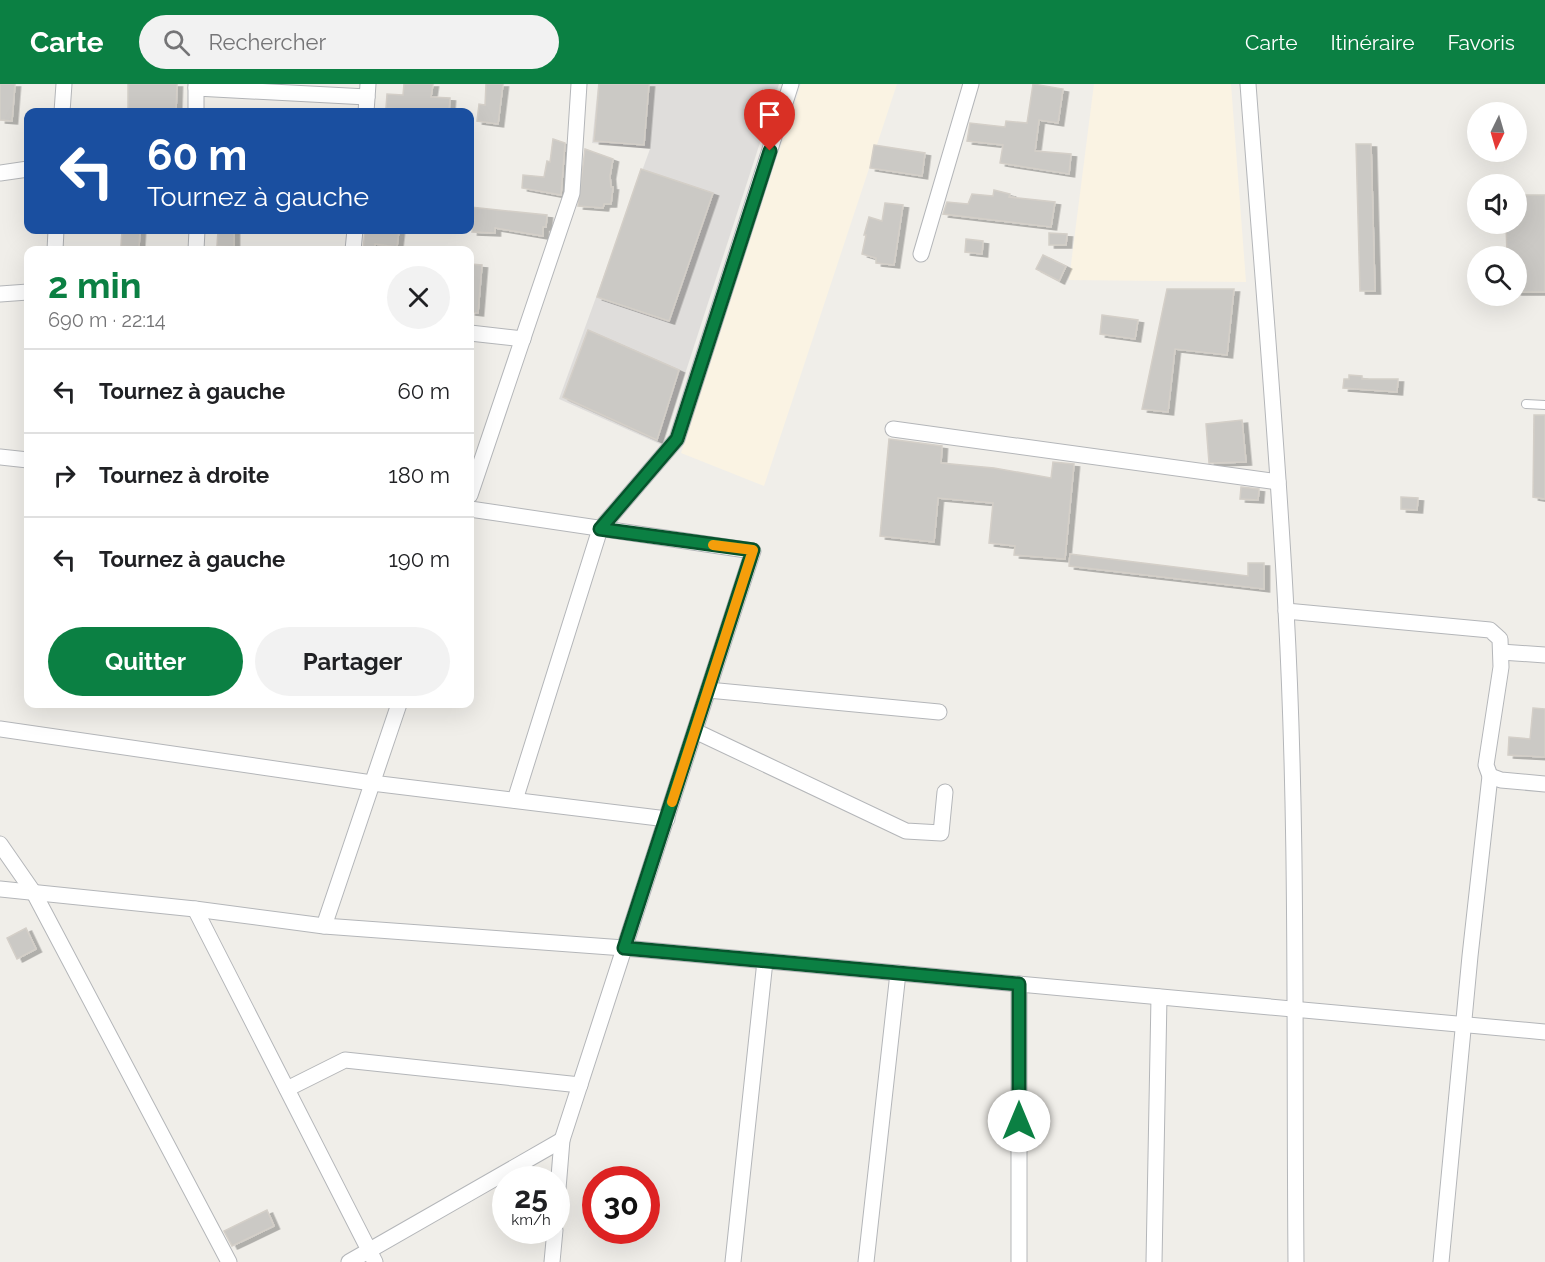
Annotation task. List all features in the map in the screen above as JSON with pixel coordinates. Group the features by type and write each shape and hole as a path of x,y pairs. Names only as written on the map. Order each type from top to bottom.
{"street":[{"path":"62,108 64,84"},
{"path":"474,483 572,193 579,84"},
{"path":"515,800 600,529 677,439 791,84"},
{"path":"921,255 971,84"},
{"path":"1248,84 1286,611 1296,893 1294,1009 1296,1262"},
{"path":"196,108 196,86 368,90 366,108"},
{"path":"0,173 24,170"},
{"path":"0,294 24,292"},
{"path":"474,333 523,339"},
{"path":"893,429 1278,482"},
{"path":"0,457 24,460"},
{"path":"474,510 753,550 562,1140 560,1166"},
{"path":"1286,611 1490,630 1500,639 1501,652 1486,765 1490,776 1463,1025 1441,1262"},
{"path":"1501,652 1545,655"},
{"path":"708,690 939,712"},
{"path":"324,926 398,708"},
{"path":"0,729 372,783 667,819"},
{"path":"695,731 906,831 942,833 945,792"},
{"path":"1490,776 1501,780 1545,784"},
{"path":"0,844 34,893 229,1262"},
{"path":"0,889 195,909 324,926 624,948 1545,1032"},
{"path":"195,909 372,1256"},
{"path":"733,1262 765,961"},
{"path":"866,1262 898,973"},
{"path":"1019,984 1019,1262"},
{"path":"1154,1262 1159,997"},
{"path":"287,1089 345,1060 580,1085"},
{"path":"349,1262 372,1256 562,1140"},
{"path":"552,1262 554,1244"}],"lane":[{"path":"1526,404 1545,405"}],"shaded area":[{"path":"598,84 779,84 662,445 559,399 650,149 592,143"},
{"path":"801,84 897,84 764,486 681,453"},
{"path":"1094,84 1231,84 1246,282 1069,280"}],"building":[{"path":"0,84 15,84 12,121 0,120"},
{"path":"128,84 177,84 176,108 128,108"},
{"path":"404,84 433,84 431,97 450,98 449,108 386,108 387,94 403,95"},
{"path":"486,84 503,84 498,124 477,121 479,104 485,105"},
{"path":"599,84 649,84 644,145 594,141"},
{"path":"1033,84 1063,89 1058,123 1039,120 1035,151 1071,154 1069,174 1000,163 1003,145 967,141 970,123 1005,127 1006,121 1027,123"},
{"path":"553,139 565,143 561,195 522,188 523,175 544,177 547,161 550,162"},
{"path":"1356,144 1371,144 1375,291 1360,291"},
{"path":"874,145 925,153 922,176 870,168"},
{"path":"585,149 613,159 610,176 611,187 613,187 611,204 604,204 603,208 578,206"},
{"path":"641,169 713,193 669,321 597,297"},
{"path":"994,190 1010,194 1009,197 1055,202 1051,227 943,214 947,202 968,204 972,194 993,196"},
{"path":"1527,195 1545,195 1545,292 1527,292 1527,246 1507,246 1506,234 1527,234"},
{"path":"885,203 903,205 894,265 876,263 876,258 862,254 869,217 882,221"},
{"path":"474,207 547,215 543,236 495,228 495,233 474,232"},
{"path":"1049,233 1067,234 1066,245 1049,245"},
{"path":"122,234 140,234 139,246 121,246"},
{"path":"218,234 234,234 234,246 217,246"},
{"path":"365,234 399,234 397,246 375,244 375,246 363,246"},
{"path":"966,239 983,241 982,254 965,252"},
{"path":"1043,255 1066,266 1059,281 1036,269"},
{"path":"474,264 482,265 478,313 474,312"},
{"path":"1167,289 1234,289 1227,355 1175,349 1168,412 1142,409"},
{"path":"1102,315 1138,320 1135,339 1100,334"},
{"path":"588,330 679,370 657,440 563,397"},
{"path":"1349,375 1362,376 1362,379 1398,379 1397,392 1343,388 1344,379 1349,379"},
{"path":"1534,415 1545,415 1545,499 1533,497"},
{"path":"1242,420 1246,462 1209,463 1206,424"},
{"path":"889,439 942,446 941,463 994,468 1051,478 1053,462 1074,464 1065,559 1014,555 1015,546 989,543 993,503 938,498 934,542 880,536"},
{"path":"1241,487 1259,489 1258,500 1240,499"},
{"path":"1401,497 1418,498 1417,510 1401,509"},
{"path":"1070,554 1248,576 1248,563 1264,563 1264,589 1069,566"},
{"path":"1533,708 1545,709 1545,757 1508,755 1509,737 1530,739"},
{"path":"26,928 36,949 17,959 7,938"},
{"path":"267,1210 274,1226 232,1246 224,1231"}],"slow traffic":[{"path":"672,802 753,550 713,545"}],"route":[{"path":"770,151 677,439 600,529 753,550 624,948 1019,984 1019,1121"}]}
